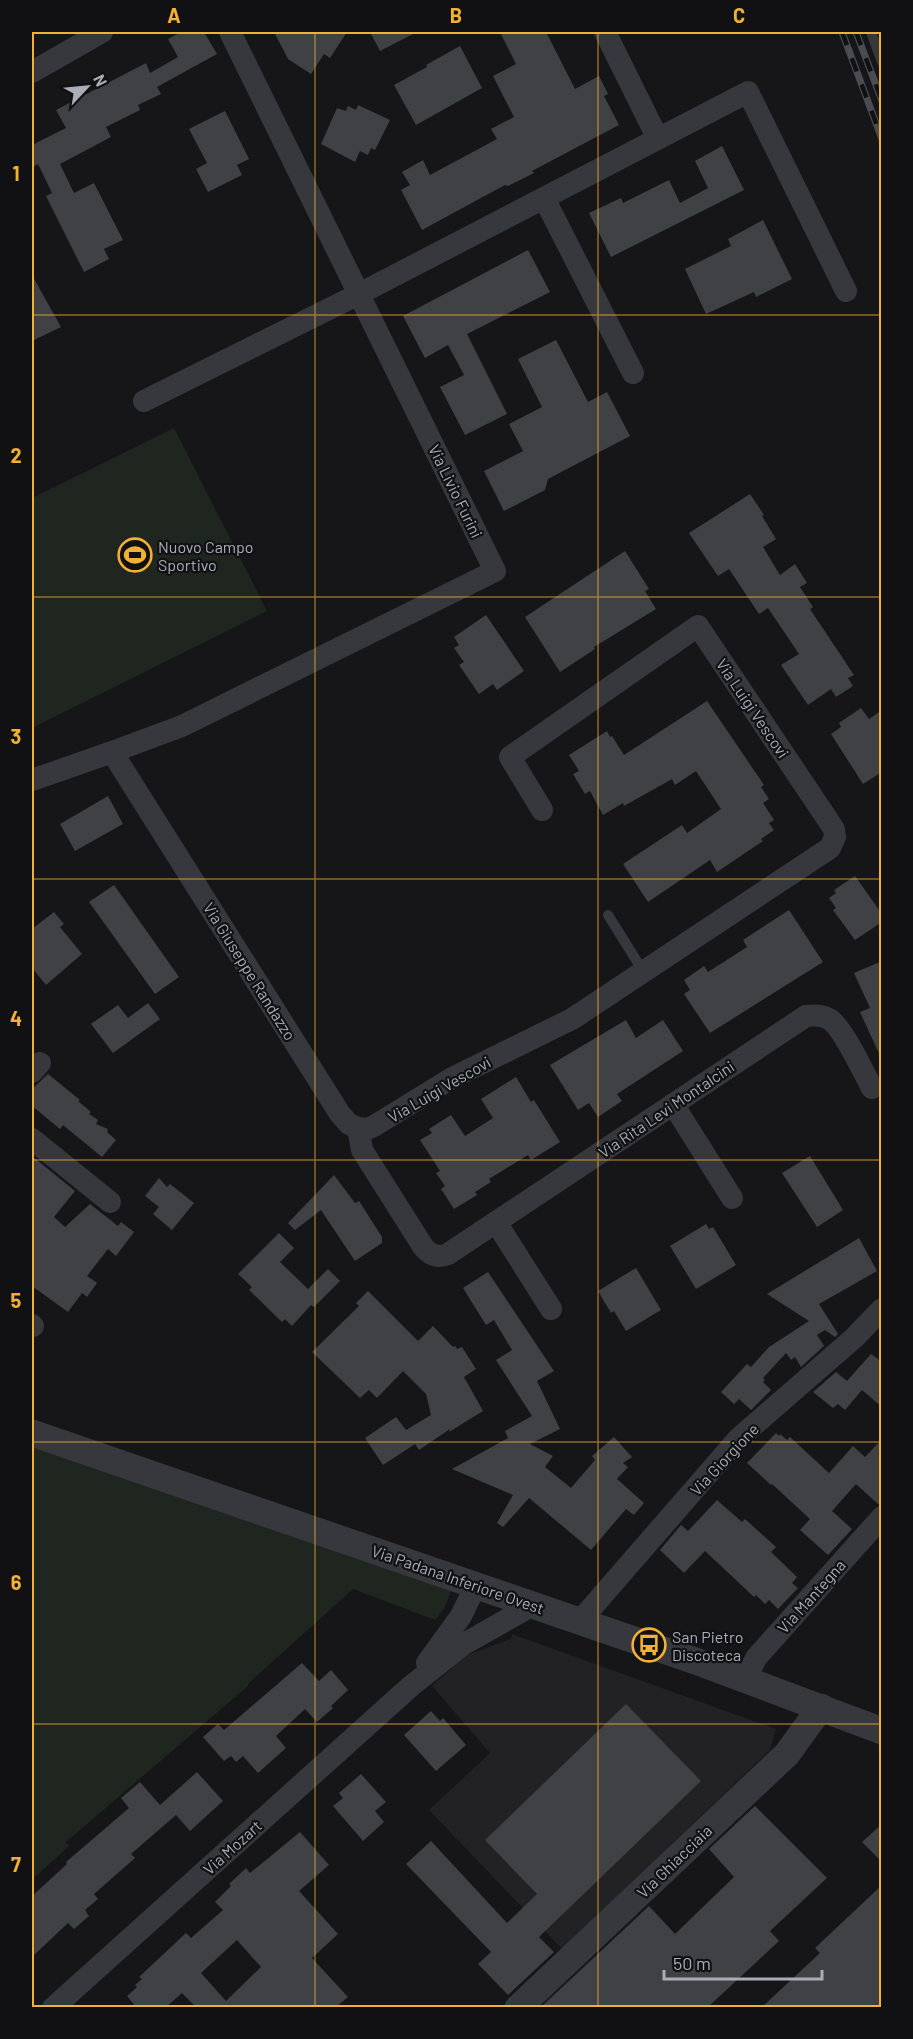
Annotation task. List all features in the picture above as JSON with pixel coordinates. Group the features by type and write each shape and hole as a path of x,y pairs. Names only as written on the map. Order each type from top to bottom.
{"street":[{"path":"32,72 102,32"},
{"name":"Via Livio Furini","path":"112,752 183,726 495,571 230,32"},
{"path":"605,32 658,139"},
{"path":"144,401 359,294 748,92 846,291"},
{"path":"544,198 633,374"},
{"name":"Via Luigi Vescovi","path":"358,1128 367,1129 374,1126 452,1078 572,1019 830,848 835,837 834,829 698,626 510,758 542,810"},
{"path":"32,780 112,752"},
{"name":"Via Giuseppe Randazzo","path":"112,752 340,1114 349,1124 358,1128"},
{"name":"Via Rita Levi Montalcini","path":"358,1128 362,1150 426,1251 435,1256 442,1256 806,1016 816,1015 830,1019 839,1027 873,1088"},
{"path":"673,1104 732,1198"},
{"path":"32,1139 110,1202"},
{"path":"496,1221 551,1309"},
{"name":"Via Giorgione","path":"580,1621 739,1438 854,1338 882,1309"},
{"name":"Via Padana Inferiore Ovest","path":"32,1433 746,1679 882,1731"},
{"name":"Via Mantegna","path":"746,1679 756,1658 882,1517"},
{"name":"Via Mozart","path":"411,1686 460,1616 476,1585"},
{"name":"Via Mozart","path":"53,2007 411,1686 464,1644 533,1605"},
{"name":"Via Ghiacciaia","path":"518,2007 787,1754 821,1707"}],"lane":[{"path":"870,32 882,62"},
{"path":"608,915 643,971"}],"shaded area":[{"name":"Nuovo Campo Sportivo","path":"174,428 267,611 32,728 32,498"},
{"path":"32,1443 451,1590 445,1607 435,1620 353,1589 248,1686 66,1842 69,1846 32,1880"},
{"path":"512,1634 776,1729 770,1750 562,1949 429,1810 490,1753 432,1686 467,1655 511,1639"}],"building":[{"path":"181,32 204,32 217,54 157,87 161,94 138,105 140,110 106,127 111,137 60,164 74,193 94,183 123,240 104,249 109,259 84,272 46,196 52,193 38,164 32,168 32,145 66,128 56,110 146,63 150,73 178,57 168,39"},
{"path":"274,32 347,32 330,58 324,54 311,74 288,59"},
{"path":"370,32 417,32 380,51"},
{"path":"500,32 546,32 575,89 599,76 608,94 604,96 619,125 532,171 534,173 508,186 505,185 422,230 401,190 410,185 402,172 423,160 430,175 497,139 491,129 514,117 493,76 516,64"},
{"path":"460,46 482,88 416,125 394,85"},
{"path":"358,105 390,120 375,150 371,148 368,155 360,151 355,162 321,144 337,108 346,111 348,106 356,110"},
{"path":"225,111 249,159 237,165 242,175 208,192 196,169 207,163 189,129"},
{"path":"722,146 744,190 611,257 589,213 621,198 623,203 669,180 680,203 708,188 695,161"},
{"path":"763,220 792,279 756,297 754,292 706,314 685,269 731,246 728,239"},
{"path":"528,250 550,292 467,334 507,414 465,435 440,387 464,375 448,345 425,358 403,316"},
{"path":"32,275 61,327 32,341"},
{"path":"556,340 588,402 607,392 630,436 548,479 545,490 504,511 484,471 523,451 509,424 542,407 518,359"},
{"path":"750,494 776,539 763,547 780,575 795,564 807,583 800,587 813,607 810,609 854,675 848,678 853,686 836,697 831,689 808,705 781,665 799,654 768,608 759,614 729,569 718,576 689,533"},
{"path":"625,551 649,589 645,591 656,609 594,647 595,649 560,672 525,617"},
{"path":"486,615 524,671 497,690 493,684 479,694 459,665 464,662 454,648 459,645 454,637"},
{"path":"707,701 764,785 761,787 769,799 763,803 774,820 769,823 774,830 761,839 763,841 717,872 710,860 648,902 623,864 682,825 687,833 721,809 696,771 675,785 672,779 603,815 590,791 585,794 573,774 579,771 569,755 607,731 624,755"},
{"path":"861,708 869,719 882,710 882,772 863,784 831,734 841,727 839,723"},
{"path":"108,796 123,824 75,851 60,824"},
{"path":"855,876 882,914 882,922 855,940 833,910 836,908 829,898 836,893 834,890"},
{"path":"114,885 179,977 155,994 89,902"},
{"path":"789,910 823,962 710,1033 684,994 690,990 684,980 704,966 708,972 747,947 743,940"},
{"path":"54,912 64,924 60,927 82,954 46,985 32,968 32,929"},
{"path":"882,961 882,1060 860,1012 870,1008 854,973"},
{"path":"148,1003 160,1019 113,1053 91,1024 118,1005 128,1018"},
{"path":"626,1020 636,1038 663,1020 683,1051 617,1094 622,1101 598,1117 589,1103 578,1110 550,1065"},
{"path":"48,1074 80,1100 78,1101 91,1112 89,1114 98,1120 96,1124 108,1129 107,1132 116,1140 102,1157 63,1125 60,1129 32,1106 32,1089"},
{"path":"516,1077 531,1102 534,1100 560,1142 531,1160 528,1155 489,1179 491,1182 475,1192 477,1195 454,1209 441,1189 445,1186 436,1173 440,1171 420,1140 432,1133 429,1129 451,1115 465,1136 493,1118 481,1099"},
{"path":"32,1156 75,1191 54,1217 65,1227 90,1204 118,1226 121,1222 134,1232 116,1256 108,1249 87,1276 97,1283 87,1297 82,1293 68,1312 32,1286"},
{"path":"810,1156 843,1210 817,1227 782,1173"},
{"path":"334,1175 355,1203 359,1201 382,1237 382,1243 355,1261 321,1210 295,1230 288,1223"},
{"path":"159,1178 167,1187 170,1184 194,1203 172,1230 153,1214 159,1207 145,1196"},
{"path":"706,1224 709,1229 713,1227 736,1265 696,1289 670,1246"},
{"path":"279,1233 294,1248 280,1262 308,1289 328,1269 340,1281 314,1307 311,1305 292,1326 285,1319 282,1322 249,1290 252,1287 238,1274"},
{"path":"859,1238 877,1271 819,1304 838,1334 835,1337 825,1330 817,1335 824,1346 801,1367 795,1357 791,1360 786,1353 763,1378 765,1380 763,1382 771,1390 751,1410 739,1399 734,1404 721,1392 747,1364 751,1367 769,1347 809,1321 767,1294"},
{"path":"636,1268 661,1310 626,1331 614,1311 611,1313 598,1291"},
{"path":"488,1272 554,1371 537,1381 560,1429 530,1444 553,1456 545,1467 571,1488 595,1460 592,1456 614,1437 632,1457 623,1463 628,1467 617,1479 644,1503 634,1515 626,1509 591,1550 529,1498 503,1527 497,1523 513,1495 452,1469 508,1438 505,1431 532,1416 496,1360 512,1350 494,1320 486,1325 463,1288"},
{"path":"368,1291 418,1341 433,1326 453,1347 457,1349 462,1347 476,1369 464,1377 483,1411 449,1432 450,1429 419,1450 415,1444 383,1465 365,1438 396,1417 406,1430 431,1415 426,1394 403,1371 377,1398 369,1390 360,1398 312,1352 359,1306 356,1303"},
{"path":"871,1354 882,1362 882,1407 862,1390 845,1410 838,1404 833,1408 813,1392 836,1372 847,1381"},
{"path":"776,1433 787,1440 790,1437 829,1473 853,1446 865,1457 882,1439 882,1504 878,1504 856,1484 832,1511 852,1529 828,1555 800,1530 810,1519 747,1463"},
{"path":"717,1500 742,1522 745,1519 776,1547 771,1552 797,1577 792,1583 798,1588 778,1609 769,1600 765,1604 756,1595 754,1597 705,1551 684,1573 660,1550 681,1525 688,1531"},
{"path":"302,1663 319,1681 331,1670 348,1690 317,1722 305,1709 276,1736 286,1748 258,1773 243,1756 236,1762 231,1756 224,1761 203,1737 218,1724 224,1730"},
{"path":"626,1704 701,1781 539,1937 554,1952 508,1995 478,1964 491,1952 406,1864 431,1841 507,1923 537,1894 485,1840"},
{"path":"431,1711 440,1721 443,1718 466,1745 436,1771 404,1735"},
{"path":"197,1772 223,1801 190,1831 176,1815 131,1854 135,1858 94,1894 98,1899 85,1910 89,1916 74,1929 68,1923 32,1957 32,1896 67,1864 66,1862 129,1808 121,1798 140,1782 160,1805"},
{"path":"361,1774 386,1802 375,1811 384,1822 363,1841 333,1806 343,1798 339,1793"},
{"path":"755,1806 827,1878 770,1931 779,1941 708,2007 541,2007 649,1906 675,1934 734,1877 709,1849"},
{"path":"882,1824 882,1862 862,1842"},
{"path":"300,1832 329,1865 299,1891 338,1934 312,1958 348,1997 336,2007 196,2007 182,1993 166,2007 136,2007 127,1996 137,1987 135,1985 142,1979 139,1977 186,1933 191,1938 223,1910 215,1902 246,1868 250,1873","holes":["237,1940 261,1967 226,2001 201,1973"]},
{"path":"882,1885 882,2007 762,2007 820,1953 815,1948"}],"railway":[{"path":"842,32 882,139"},
{"path":"856,32 882,101"}],"place":[{"name":"Nuovo Campo Sportivo","path":"135,555"},
{"name":"San Pietro Discoteca","path":"649,1645"}]}
